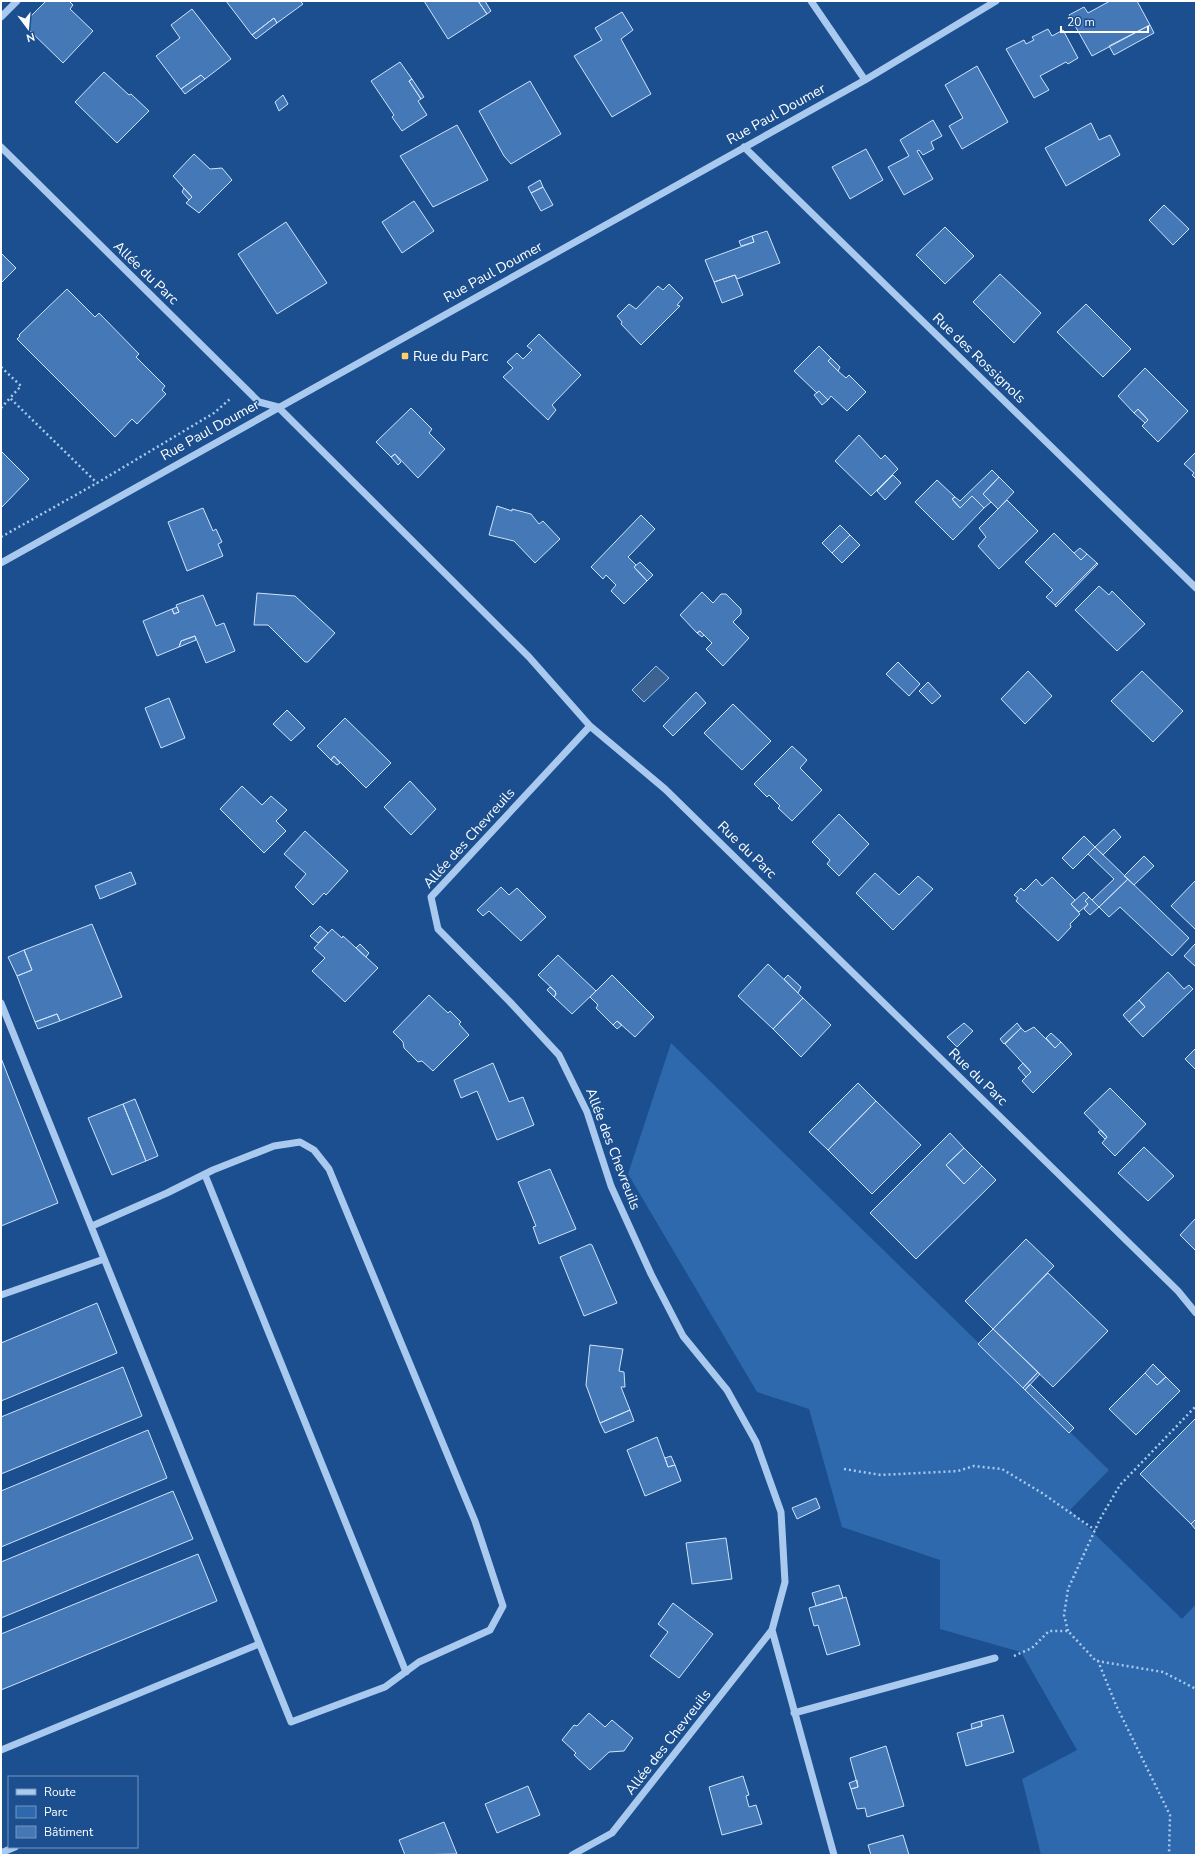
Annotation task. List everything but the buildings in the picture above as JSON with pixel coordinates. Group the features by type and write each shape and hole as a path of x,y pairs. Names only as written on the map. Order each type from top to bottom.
{"street":[{"path":"1,17 17,1"},
{"path":"812,1 865,80"},
{"name":"Rue Paul Doumer","path":"1,563 744,146 865,80 996,1"},
{"name":"Rue des Rossignols","path":"744,146 1196,588"},
{"name":"Allée du Parc","path":"1,147 259,402 278,407"},
{"name":"Rue du Parc","path":"278,407 529,657 590,726 665,788 1178,1290 1196,1313"},
{"name":"Allée des Chevreuils","path":"572,1855 612,1833 772,1630 785,1582 781,1512 756,1442 727,1390 683,1336 654,1280 611,1186 587,1112 558,1055 510,1002 438,929 431,897 590,726"},
{"path":"1,1003 291,1722 385,1687 419,1662 490,1630 503,1606 475,1521 329,1169 314,1150 300,1142 274,1146 204,1175 92,1226"},
{"path":"204,1175 406,1672"},
{"path":"1,1295 104,1259"},
{"name":"Allée des Chevreuils","path":"772,1630 834,1855"},
{"path":"1,1750 259,1644"},
{"path":"794,1713 993,1658"},
{"path":"1,1852 12,1848"}],"path":[{"path":"1,367 21,386 1,408"},
{"path":"1,537 97,483 214,413 243,386"},
{"path":"10,398 97,483"},
{"path":"1169,1855 1170,1815 1116,1705 1098,1661 1094,1660 1068,1631 1064,1615 1068,1589 1095,1530 1120,1485 1196,1406"},
{"path":"844,1469 881,1475 958,1471 974,1466 1002,1469 1042,1493 1095,1530"},
{"path":"993,1658 995,1662 1032,1648 1049,1631 1068,1631"},
{"path":"1094,1660 1163,1672 1196,1689"}],"green space":[{"path":"671,1043 1109,1470 1070,1510 1182,1619 1196,1604 1196,1855 1041,1855 1022,1779 1077,1750 1021,1652 940,1629 940,1560 842,1527 809,1409 757,1392 628,1174"}],"shaded area":[{"path":"656,666 669,678 644,702 632,690"}],"place":[{"name":"Rue du Parc","path":"405,356"}]}
